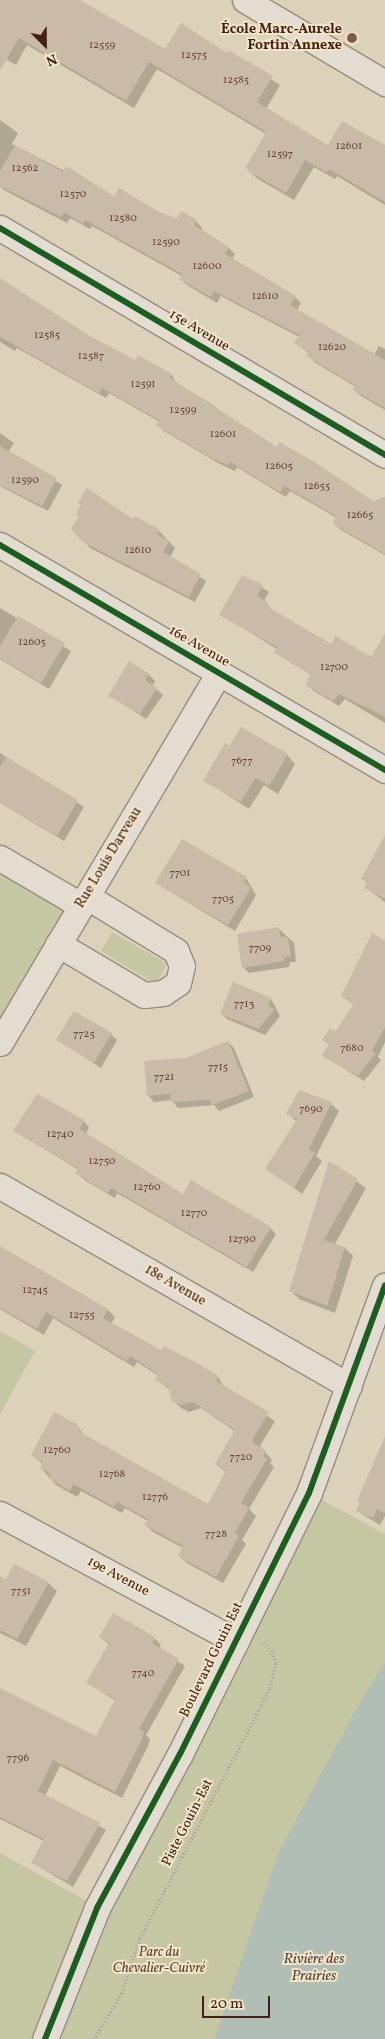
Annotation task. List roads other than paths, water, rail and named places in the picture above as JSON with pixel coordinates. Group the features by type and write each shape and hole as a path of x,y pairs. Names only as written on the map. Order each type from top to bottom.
{"street":[{"path":"245,0 385,83"},
{"name":"15e Avenue","path":"0,228 385,455"},
{"name":"16e Avenue","path":"0,545 385,770"},
{"name":"Rue Louis Darveau","path":"0,1044 83,900 219,673"},
{"path":"0,858 83,900 176,951 182,966 178,983 163,994 144,995 58,944"},
{"name":"18e Avenue","path":"0,1186 349,1386"},
{"name":"Boulevard Gouin Est","path":"45,2039 96,1908 180,1754 309,1493 385,1285"},
{"name":"19e Avenue","path":"0,1514 240,1632"}],"water":[{"name":"Rivière des Prairies","path":"385,1662 385,2039 214,2039 278,1853 358,1705"}],"place":[{"name":"École Marc-Aurele Fortin Annexe","path":"352,38"}],"park label":[{"name":"Parc du Chevalier-Cuivré","path":"159,1962"}]}
